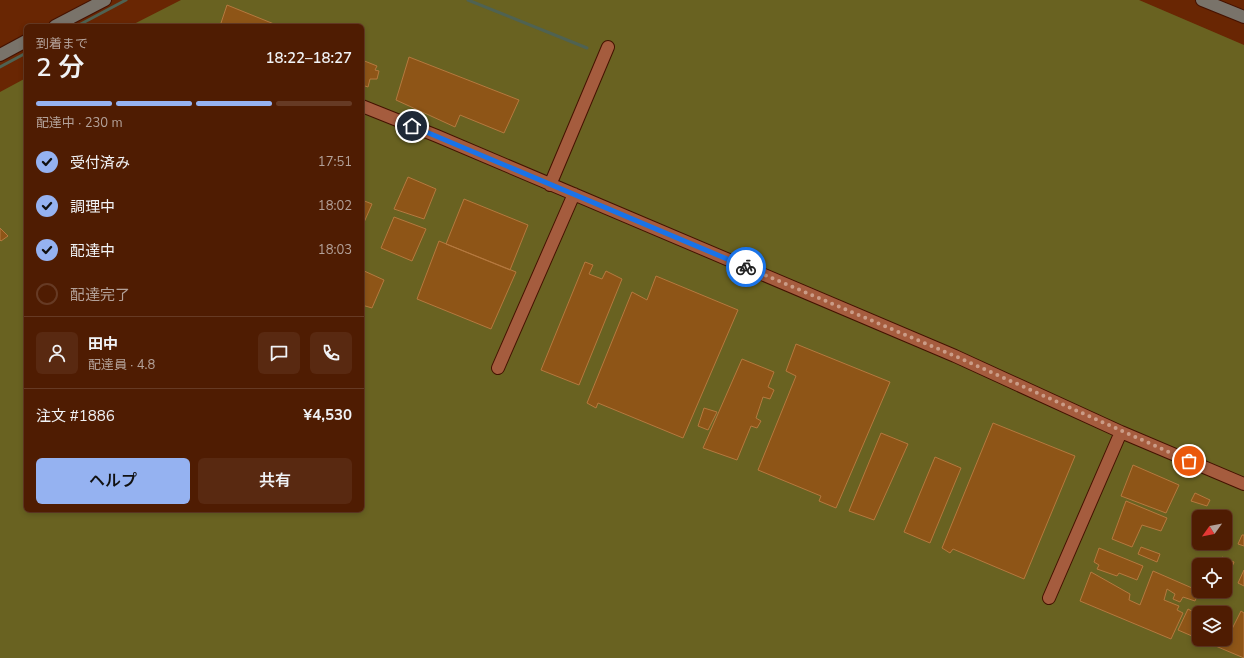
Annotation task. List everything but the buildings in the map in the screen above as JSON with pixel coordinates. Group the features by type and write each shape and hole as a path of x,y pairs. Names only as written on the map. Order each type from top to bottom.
{"street":[{"path":"59,24 105,0"},
{"path":"1202,0 1244,17"},
{"path":"0,55 24,42"},
{"path":"550,185 608,47"},
{"path":"364,107 437,136 955,356 1121,432 1244,484"},
{"path":"498,368 574,194"},
{"path":"1049,598 1121,432"}],"shaded area":[{"path":"181,0 1139,0 1244,45 1244,658 0,658 0,92 24,79 24,512 364,512 364,24 134,24"}],"waterway":[{"path":"81,24 126,0"},
{"path":"468,0 587,48"},
{"path":"0,67 24,54"}],"way so far":[{"path":"746,267 955,356 1121,432 1189,461"}],"route":[{"path":"412,126 746,267"}]}
